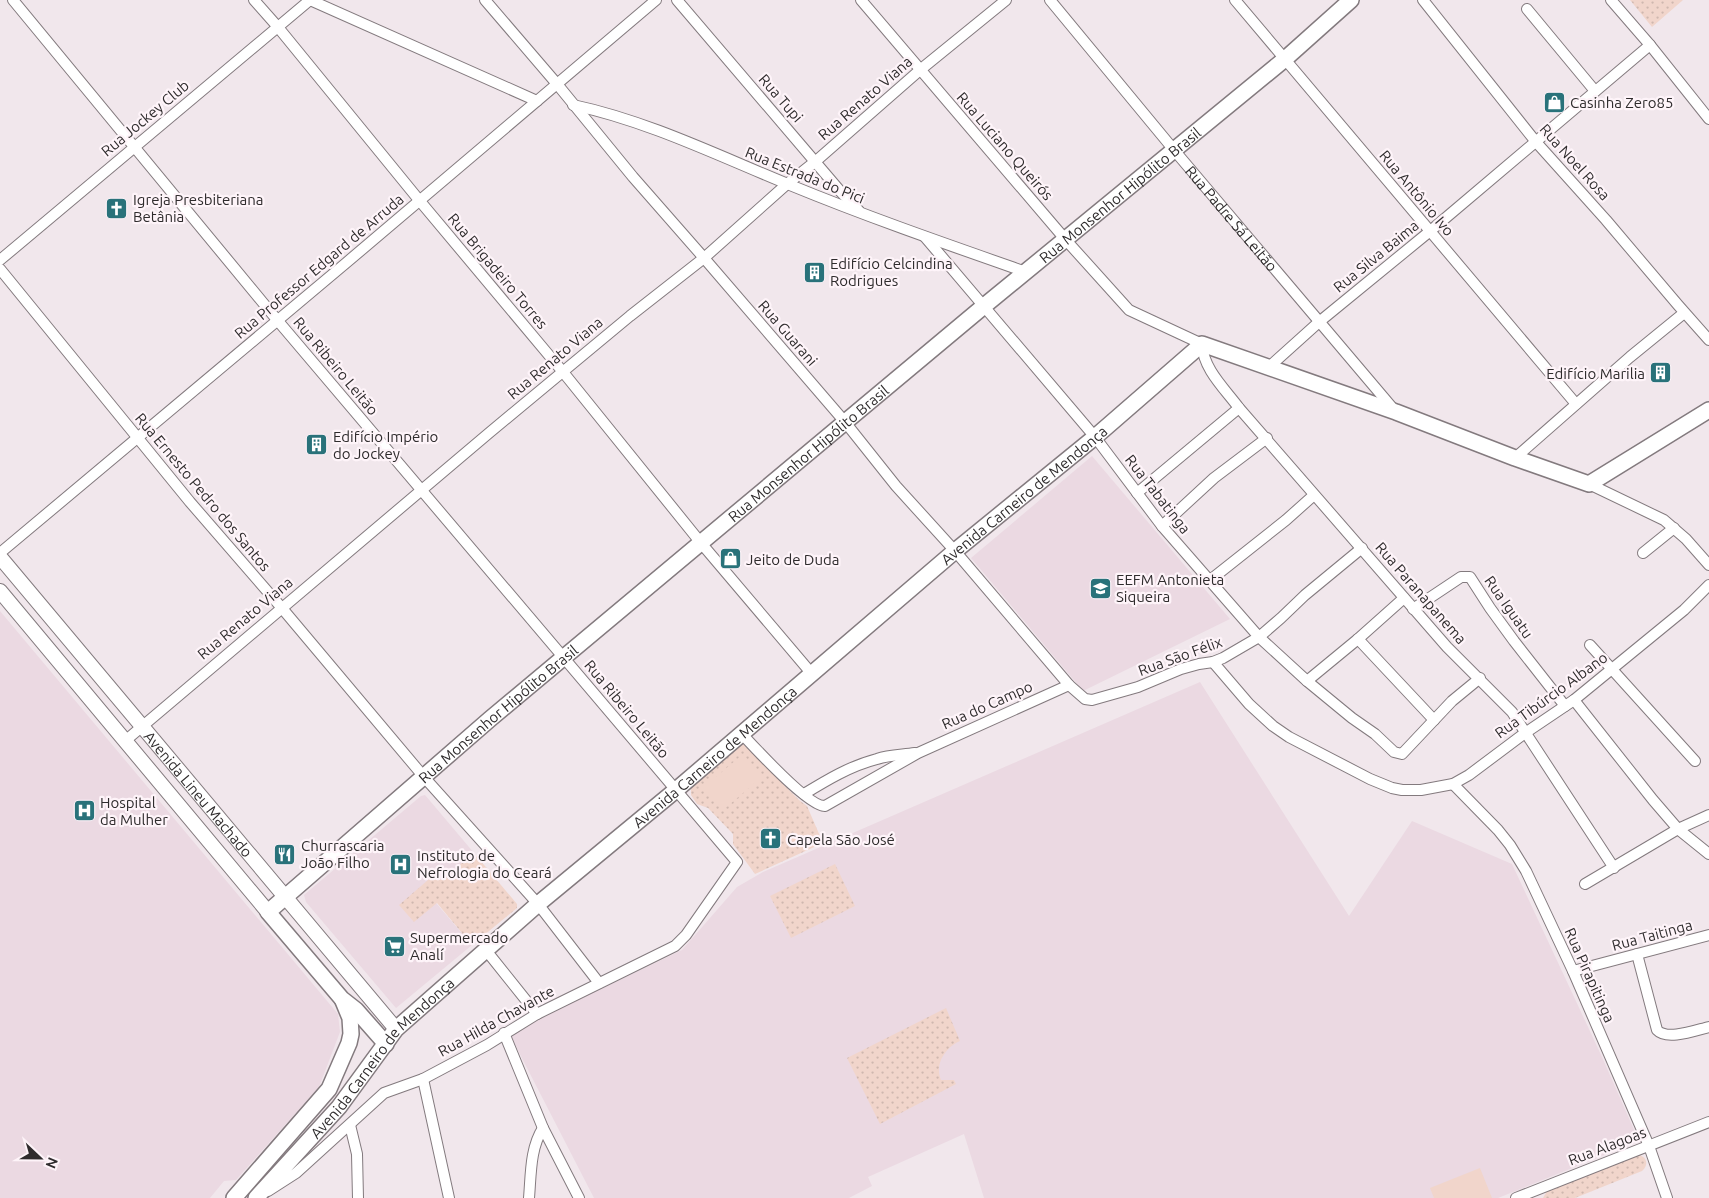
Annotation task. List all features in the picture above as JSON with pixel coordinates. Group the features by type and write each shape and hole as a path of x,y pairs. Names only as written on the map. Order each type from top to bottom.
{"main road":[{"name":"Rua Monsenhor Hipólito Brasil","path":"268,912 490,719 984,306 1285,59 1351,0"},
{"name":"Avenida Carneiro de Mendonça","path":"257,1198 339,1107 396,1029 538,904 676,790 955,551 1095,437 1202,344"},
{"name":"Rua Padre Sá Leitão","path":"1202,344 1396,412 1588,484"},
{"path":"1588,484 1709,410"},
{"name":"Avenida Lineu Machado","path":"268,912 342,999 356,1010 386,1044"},
{"name":"Avenida Carneiro de Mendonça","path":"234,1198 329,1089 351,1034 350,1018 342,999"}],"street":[{"name":"Rua Ribeiro Leitão","path":"13,0 278,321 737,862"},
{"path":"254,0 277,26"},
{"name":"Rua Guarani","path":"485,0 633,177 845,422 896,486 955,551 1069,685"},
{"name":"Rua Professor Edgard de Arruda","path":"0,553 278,321 656,0"},
{"name":"Rua Tupi","path":"677,0 840,191 863,215"},
{"name":"Rua Luciano Queirós","path":"861,0 1065,239 1129,310"},
{"name":"Rua Renato Viana","path":"125,741 630,316 704,258 920,70 1006,0"},
{"name":"Rua Padre Sá Leitão","path":"1050,0 1174,150 1396,412"},
{"name":"Rua Antônio Ivo","path":"1235,0 1576,404"},
{"name":"Rua Noel Rosa","path":"1424,0 1536,142 1709,340"},
{"path":"1611,0 1709,119"},
{"name":"Rua Jockey Club","path":"0,260 306,1"},
{"path":"306,1 537,100"},
{"path":"1527,9 1595,91"},
{"name":"Rua Brigadeiro Torres","path":"277,26 563,372 701,543 812,674"},
{"name":"Rua Silva Baima","path":"1269,366 1650,45"},
{"name":"Rua Estrada do Pici","path":"573,105 604,113 673,137 863,215 1026,272"},
{"name":"Rua Tabatinga","path":"925,237 1095,437 1162,526 1259,637 1307,681 1352,718 1375,734 1394,752 1402,754 1434,720"},
{"name":"Rua Ernesto Pedro dos Santos","path":"0,269 137,438 282,607 424,778 538,904 599,983"},
{"name":"Rua Padre Sá Leitão","path":"1129,310 1202,344"},
{"path":"1516,458 1684,312"},
{"name":"Rua Paranapanema","path":"1202,344 1202,352 1208,367 1239,408 1447,647 1512,712 1614,868"},
{"path":"1137,494 1239,408"},
{"path":"1162,526 1214,478 1267,438"},
{"path":"1588,484 1664,520 1709,565"},
{"path":"1209,581 1286,520 1314,495"},
{"path":"1643,553 1674,528"},
{"name":"Rua São Félix","path":"1069,685 1085,699 1092,700 1138,687 1190,666 1213,662 1232,654 1259,637 1305,595 1362,548"},
{"name":"Avenida Lineu Machado","path":"0,557 396,1029"},
{"name":"Rua Iguatu","path":"1413,609 1461,577 1470,577 1514,641 1678,828 1709,854"},
{"name":"Rua Tibúrcio Albano","path":"1453,784 1469,775 1525,733 1570,703 1684,610 1709,585"},
{"name":"Avenida Lineu Machado","path":"0,591 268,912"},
{"path":"1307,681 1404,598"},
{"path":"1358,639 1434,720 1452,701 1480,678"},
{"path":"1590,645 1695,761"},
{"path":"1213,662 1249,704 1273,726 1289,737 1392,788 1421,790 1453,784"},
{"name":"Rua do Campo","path":"742,734 778,771 804,794 819,806 825,806 918,753 1069,685"},
{"path":"103,715 120,700"},
{"name":"Rua do Campo","path":"804,794 838,774 878,758 918,753"},
{"path":"155,776 172,762"},
{"name":"Rua Pirapitinga","path":"1453,784 1486,817 1510,845 1526,871 1573,971 1649,1146 1667,1198"},
{"path":"1585,884 1678,828 1709,815"},
{"name":"Rua Hilda Chavante","path":"257,1198 296,1173 384,1093 423,1079 480,1049 536,1014 675,946 737,862"},
{"name":"Rua Taitinga","path":"1573,971 1709,935"},
{"path":"486,949 536,1014"},
{"path":"1638,954 1657,1030 1663,1035 1669,1036 1709,1027"},
{"path":"504,1033 544,1128 579,1198"},
{"path":"423,1079 449,1198"},
{"name":"Rua Alagoas","path":"1516,1198 1709,1122"},
{"path":"350,1125 356,1154 358,1198"},
{"path":"529,1198 533,1153 538,1136 544,1128"}],"shaded area":[{"path":"1630,0 1683,0 1652,27"},
{"name":"EEFM Antonieta Siqueira","path":"1092,456 1230,619 1083,691 971,558"},
{"name":"Hospital da Mulher","path":"0,611 338,1014 340,1032 319,1087 236,1180 224,1181 210,1198 0,1198"},
{"path":"1200,682 1349,916 1412,821 1512,864 1639,1141 1498,1198 984,1198 964,1134 868,1177 872,1186 849,1198 594,1198 509,1033 682,950 737,887 763,872"},
{"path":"743,744 807,806 823,843 755,874 733,844 733,834 708,808 697,804 691,795 691,788"},
{"path":"743,754 762,777 723,810 704,787"},
{"path":"425,795 474,853 441,881 436,875 436,903 472,945 396,1008 306,902 304,895 421,796"},
{"path":"474,853 517,904 517,908 472,945 437,903 414,922 399,905 435,874 441,880"},
{"path":"835,864 855,906 791,938 770,896"},
{"path":"946,1008 960,1041 946,1052 940,1062 939,1074 941,1080 954,1080 956,1084 880,1124 847,1058"},
{"path":"1639,1155 1646,1162 1646,1166 1642,1171 1575,1198 1543,1198 1547,1191"},
{"path":"1480,1168 1492,1198 1434,1198 1430,1188"}],"place":[{"name":"Casinha Zero85","path":"1554,102"},
{"name":"Igreja Presbiteriana Betânia","path":"117,208"},
{"name":"Edifício Celcindina Rodrigues","path":"814,272"},
{"name":"Edifício Marilia","path":"1661,373"},
{"name":"Edifício Império do Jockey","path":"317,445"},
{"name":"Jeito de Duda","path":"730,559"},
{"name":"EEFM Antonieta Siqueira","path":"1100,588"},
{"name":"Hospital da Mulher","path":"84,811"},
{"name":"Capela São José","path":"771,839"},
{"name":"Churrascaria João Filho","path":"285,854"},
{"name":"Instituto de Nefrologia do Ceará","path":"401,864"},
{"name":"Supermercado Analí","path":"394,946"}]}
